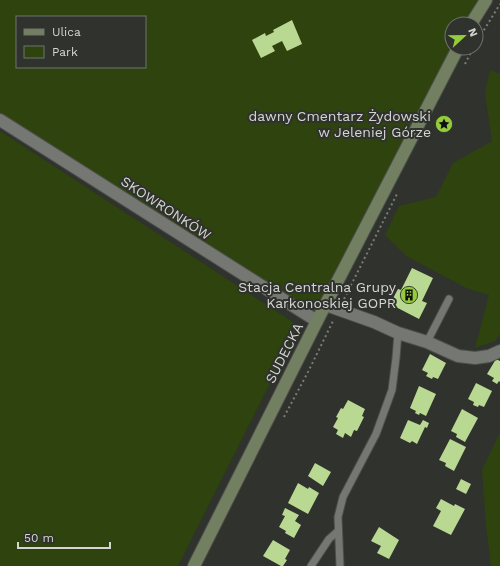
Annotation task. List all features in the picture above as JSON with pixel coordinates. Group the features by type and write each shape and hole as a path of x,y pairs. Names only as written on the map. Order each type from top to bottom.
{"street":[{"path":"476,16 486,0"},
{"name":"SUDECKA","path":"194,566 317,321 454,56"},
{"name":"SKOWRONKÓW","path":"0,120 317,321"},
{"path":"326,305 374,322 398,333 427,342 458,356 475,358 489,356 500,351"}],"lane":[{"path":"427,342 449,299"},
{"path":"340,566 338,517 343,497 376,434 392,390 398,333"},
{"path":"311,566 329,539 338,531"}],"path":[{"path":"484,31 500,4"},
{"path":"284,417 334,318"}],"green space":[{"path":"0,0 486,0 476,16 444,16 444,56 448,56 317,321 0,120"},
{"path":"490,70 500,74 500,334 495,341 475,348 489,295 468,289 406,256 385,235 399,206 436,197 453,163 492,141 485,93"},
{"path":"0,131 299,326 178,566 0,566"},
{"path":"500,432 500,566 491,566 486,526 482,470"}],"building":[{"path":"292,20 302,44 287,51 282,41 272,46 275,51 261,58 252,40 265,33 266,36 274,32 273,30"},
{"name":"Stacja Centralna Grupy Karkonoskiej GOPR","path":"412,268 433,278 422,301 427,303 419,319 390,304 398,289 401,290"},
{"path":"430,354 446,363 438,379 433,377 432,379 426,376 428,373 422,370"},
{"path":"496,359 500,361 500,382 499,381 497,384 492,381 494,378 487,374"},
{"path":"476,383 492,391 484,407 473,405 474,402 468,399"},
{"path":"419,386 436,394 426,416 420,413 419,415 415,413 416,411 410,408"},
{"path":"348,400 365,409 362,416 364,417 357,431 354,430 351,437 345,433 343,438 336,434 338,430 333,427 341,408 343,409"},
{"path":"462,409 478,418 465,442 456,437 457,434 451,431"},
{"path":"408,420 420,425 423,420 429,423 427,428 425,427 417,444 412,441 410,443 400,438"},
{"path":"450,439 466,447 454,471 445,466 446,463 439,460"},
{"path":"315,463 331,472 323,486 308,476"},
{"path":"461,479 471,484 466,494 456,489"},
{"path":"298,483 319,493 308,514 288,503"},
{"path":"441,499 454,506 455,504 465,509 451,535 433,526 441,511 436,508"},
{"path":"285,508 299,515 295,521 301,525 294,538 285,533 286,531 279,527 285,516 282,515"},
{"path":"379,527 399,540 389,559 377,553 381,546 371,541"},
{"path":"273,540 290,550 285,559 287,560 283,566 263,556"}],"place":[{"name":"dawny Cmentarz Żydowski w Jeleniej Górze","path":"444,124"},
{"name":"Stacja Centralna Grupy Karkonoskiej GOPR","path":"409,295"}]}
